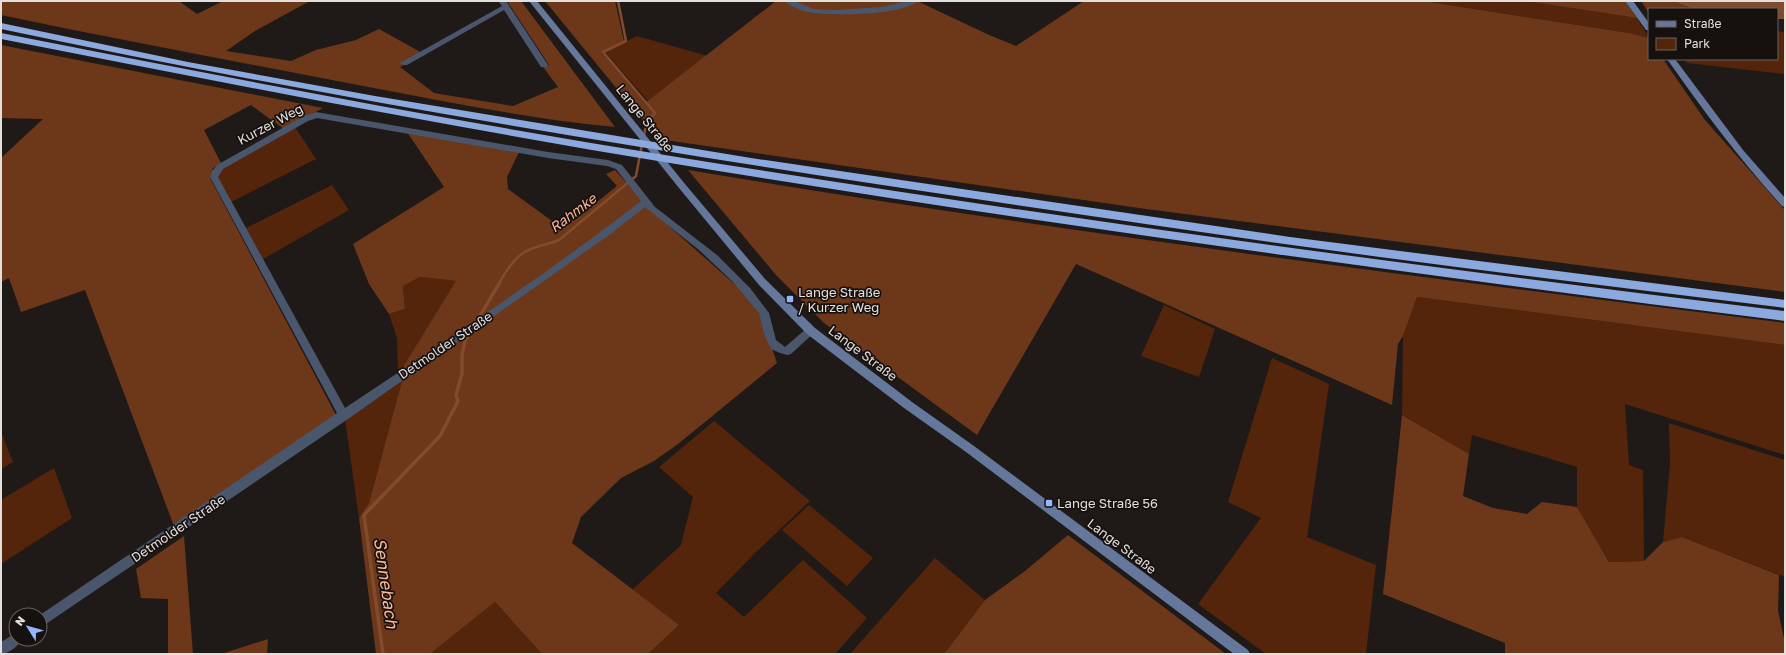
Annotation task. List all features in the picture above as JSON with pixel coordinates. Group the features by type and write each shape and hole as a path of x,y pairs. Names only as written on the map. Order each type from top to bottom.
{"highway":[{"path":"1,26 160,58 637,148"},
{"path":"1,36 363,106 637,148 1470,265 1785,304"},
{"path":"652,150 816,183 1113,227 1484,278 1785,316"}],"street":[{"name":"Lange Straße","path":"533,1 682,186 762,282 811,331 908,405 977,454 1244,654"},
{"path":"789,1 814,11 864,11 908,5 914,1"},
{"path":"1629,1 1648,27"},
{"path":"404,63 503,4 544,65"},
{"path":"1673,60 1748,163 1785,204"},
{"name":"Kurzer Weg","path":"344,416 214,177 216,171 220,167 305,119 316,115 321,115 548,155 608,163 619,168 646,202"},
{"path":"646,202 652,209 720,263 736,278 760,307 767,320 769,336 779,350 787,351 811,331"},
{"name":"Detmolder Straße","path":"48,617 344,416 503,306 609,231 646,202"}],"green space":[{"path":"1423,1 1525,1 1637,18 1648,38 1629,33"},
{"path":"1778,31 1785,32 1785,74 1687,63 1685,60 1778,60"},
{"path":"637,36 708,56 648,101 605,52"},
{"path":"295,127 316,159 231,202 218,178 218,172 221,168"},
{"path":"332,185 349,210 263,259 246,228"},
{"path":"420,277 457,281 403,367 398,370 397,338 389,314 405,309 403,286"},
{"path":"1417,297 1785,345 1785,455 1625,404 1629,465 1643,470 1644,561 1609,562 1577,507 1577,467 1472,435 1469,454 1402,415 1403,336"},
{"path":"1164,305 1215,329 1199,377 1141,356"},
{"path":"1272,358 1329,384 1307,537 1376,565 1366,654 1266,654 1198,604 1261,518 1228,502"},
{"path":"402,381 369,503 359,518 345,419"},
{"path":"714,421 810,501 754,554 716,593 744,617 803,560 867,618 835,654 649,653 679,625 632,590 681,545 693,497 659,467"},
{"path":"1669,423 1785,460 1785,577 1682,537 1663,542 1670,464"},
{"path":"1,432 13,462 1,469"},
{"path":"54,468 72,518 1,564 1,500"},
{"path":"809,505 873,558 847,586 782,530"},
{"path":"935,558 985,600 944,654 850,654"},
{"path":"495,602 542,654 430,654"}],"shaded area":[{"path":"1,1 179,1 197,14 223,1 323,1 308,2 255,31 226,51 291,61 316,50 356,40 379,29 424,54 400,67 434,93 513,106 558,87 543,67 549,65 507,1 521,1 615,127 583,124 486,109 1,15"},
{"path":"545,1 615,1 624,41 602,52 645,103 776,1 917,1 1016,46 1084,1 1423,1 1629,33 1648,38 1648,60 1664,60 1705,120 1785,210 1785,292 1146,209 658,139"},
{"path":"1525,1 1625,1 1637,18"},
{"path":"1641,1 1672,1 1691,8 1648,8 1648,12"},
{"path":"1672,1 1785,1 1785,19 1778,19 1778,8 1691,8"},
{"path":"1,45 323,108 284,129 251,105 204,130 221,163 213,168 210,178 336,415 174,526 85,290 21,312 9,278 1,282 1,158 43,119 1,118"},
{"path":"407,132 519,152 507,177 508,189 552,221 576,219 617,186 606,174 615,170 652,211 757,304 777,363 678,444 654,461 621,478 581,517 572,543 679,625 648,654 542,654 495,602 430,654 376,654 359,518 369,503 403,377 403,367 456,281 420,277 403,286 405,309 389,314 369,284 353,244 444,187"},
{"path":"688,170 1099,233 1785,323 1785,345 1417,297 1403,336 1398,344 1392,405 1076,264 977,435 824,323 776,275"},
{"path":"1402,415 1469,454 1463,496 1493,508 1527,514 1542,502 1577,507 1609,562 1644,561 1663,542 1682,537 1779,575 1778,611 1785,643 1785,654 1505,654 1505,643 1383,594"},
{"path":"1068,535 1226,654 944,654 985,600 1025,571"},
{"path":"184,536 193,654 168,654 168,599 141,598 136,569"},
{"path":"268,639 267,654 221,654"}],"waterway":[{"name":"Rahmke","path":"618,1 626,41 603,52 655,113 646,124 644,136"},
{"name":"Rahmke","path":"499,283 512,263 521,255 534,248 559,240 636,176 642,144"},
{"name":"Rahmke","path":"477,321 500,282"},
{"name":"Rahmke","path":"383,654 364,515 440,436 458,401 456,395 462,374 462,355 465,341 472,329"}],"place":[{"name":"Lange Straße / Kurzer Weg","path":"790,299"},
{"name":"Lange Straße 56","path":"1049,503"}],"water label":[{"name":"Sennebach","path":"386,583"}]}
